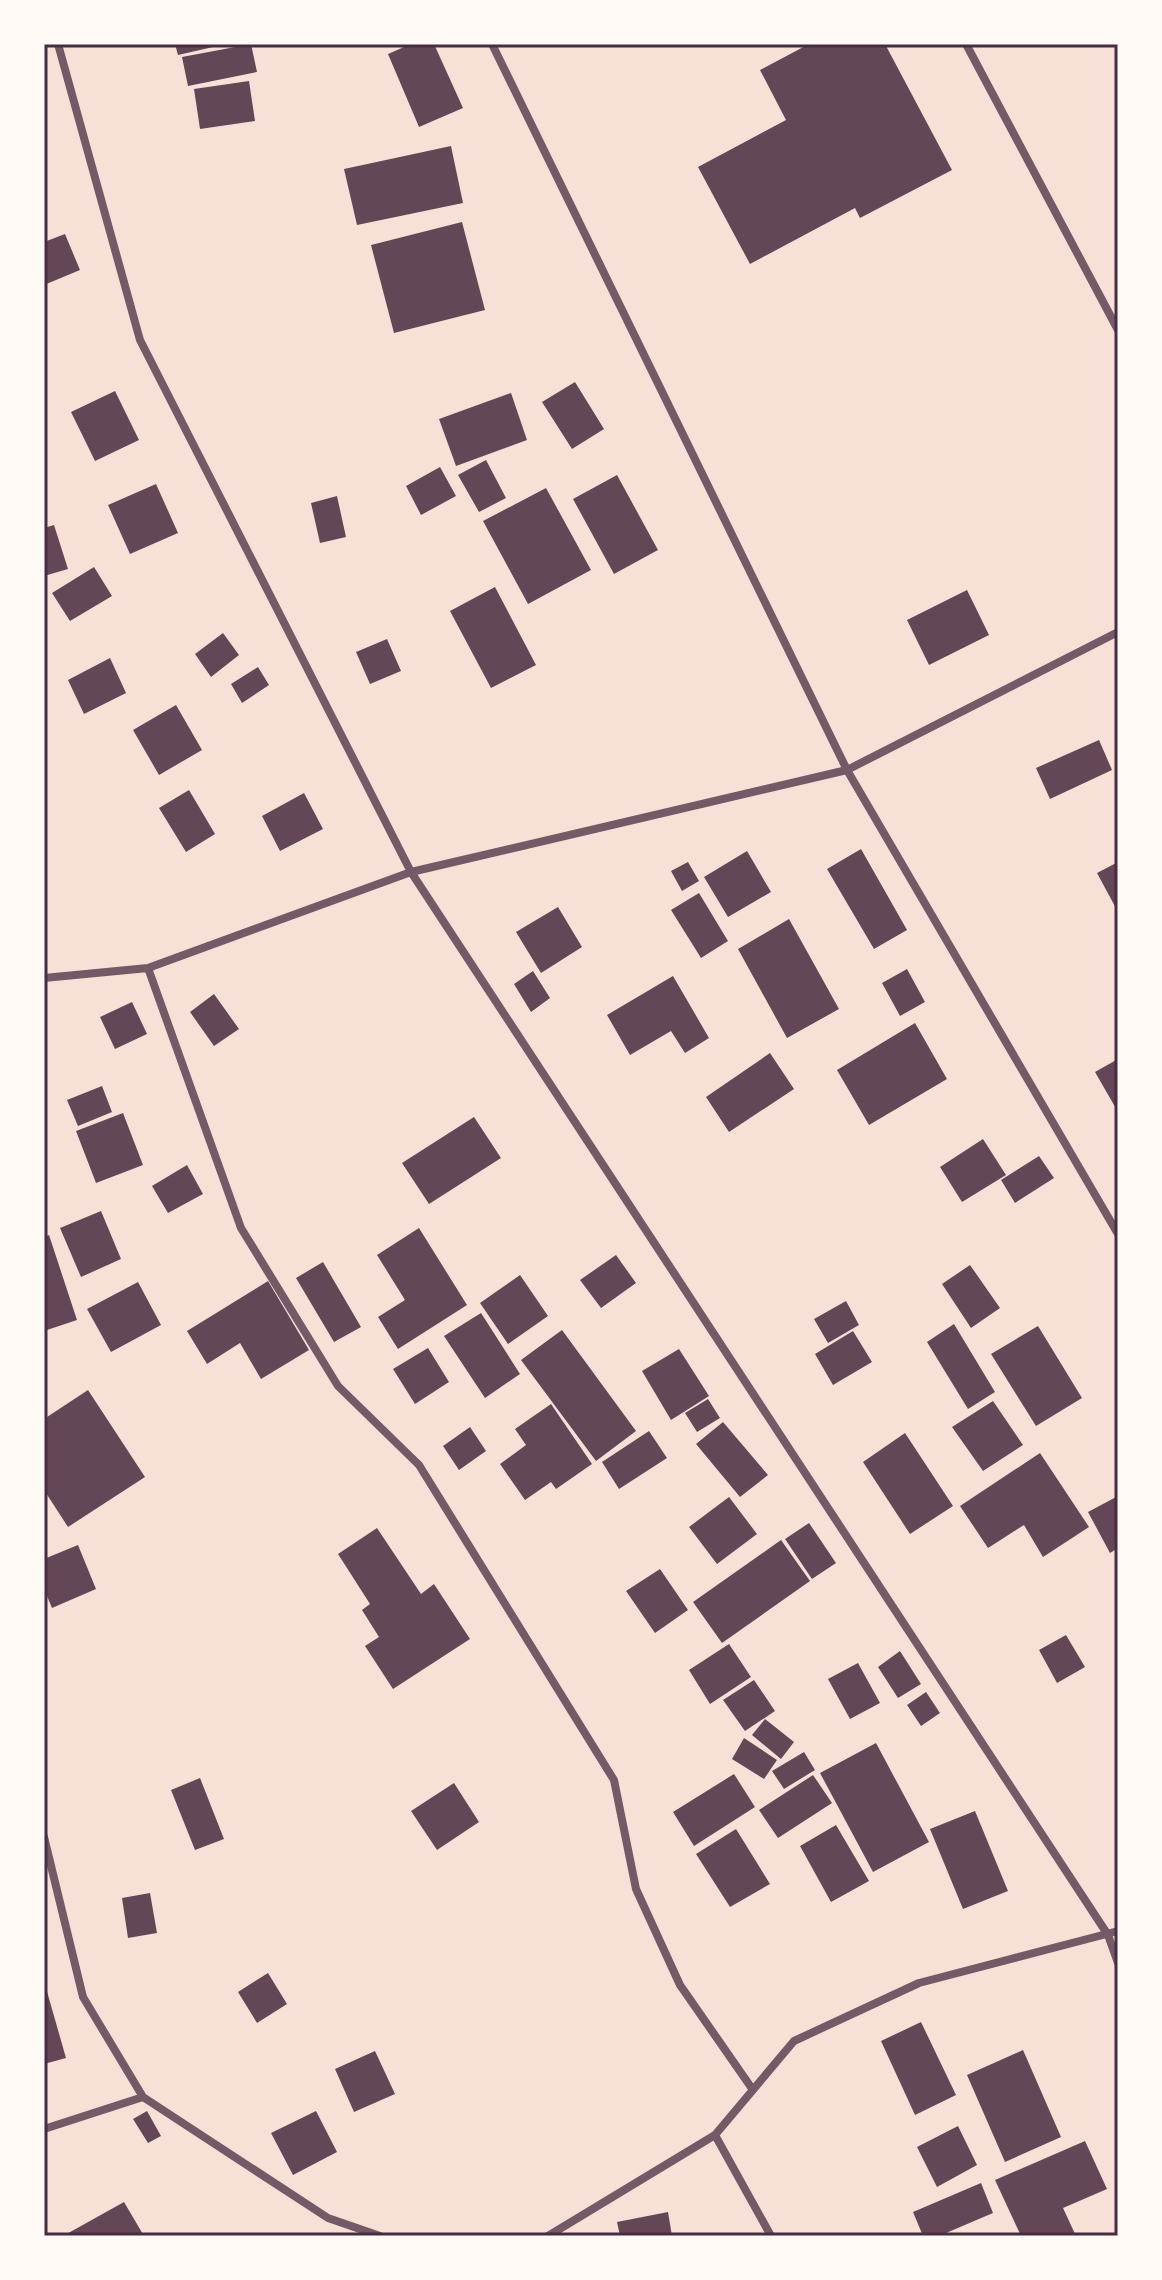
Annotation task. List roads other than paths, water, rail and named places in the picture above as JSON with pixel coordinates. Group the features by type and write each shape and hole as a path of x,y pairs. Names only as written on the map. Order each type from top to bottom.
{"street":[{"path":"58,44 140,340 411,872 1108,1935 1118,1963"},
{"path":"492,44 847,770 1118,1234"},
{"path":"966,44 1118,330"},
{"path":"44,978 148,968 411,872 847,770 1118,632"},
{"path":"148,968 241,1228 338,1386 419,1465 614,1780 636,1889 680,1985 753,2090"},
{"path":"44,1837 83,1997 143,2097 328,2218 380,2236"},
{"path":"548,2236 715,2135 794,2041 919,1983 1118,1931"},
{"path":"44,2129 143,2097"},
{"path":"715,2135 771,2236"}]}
